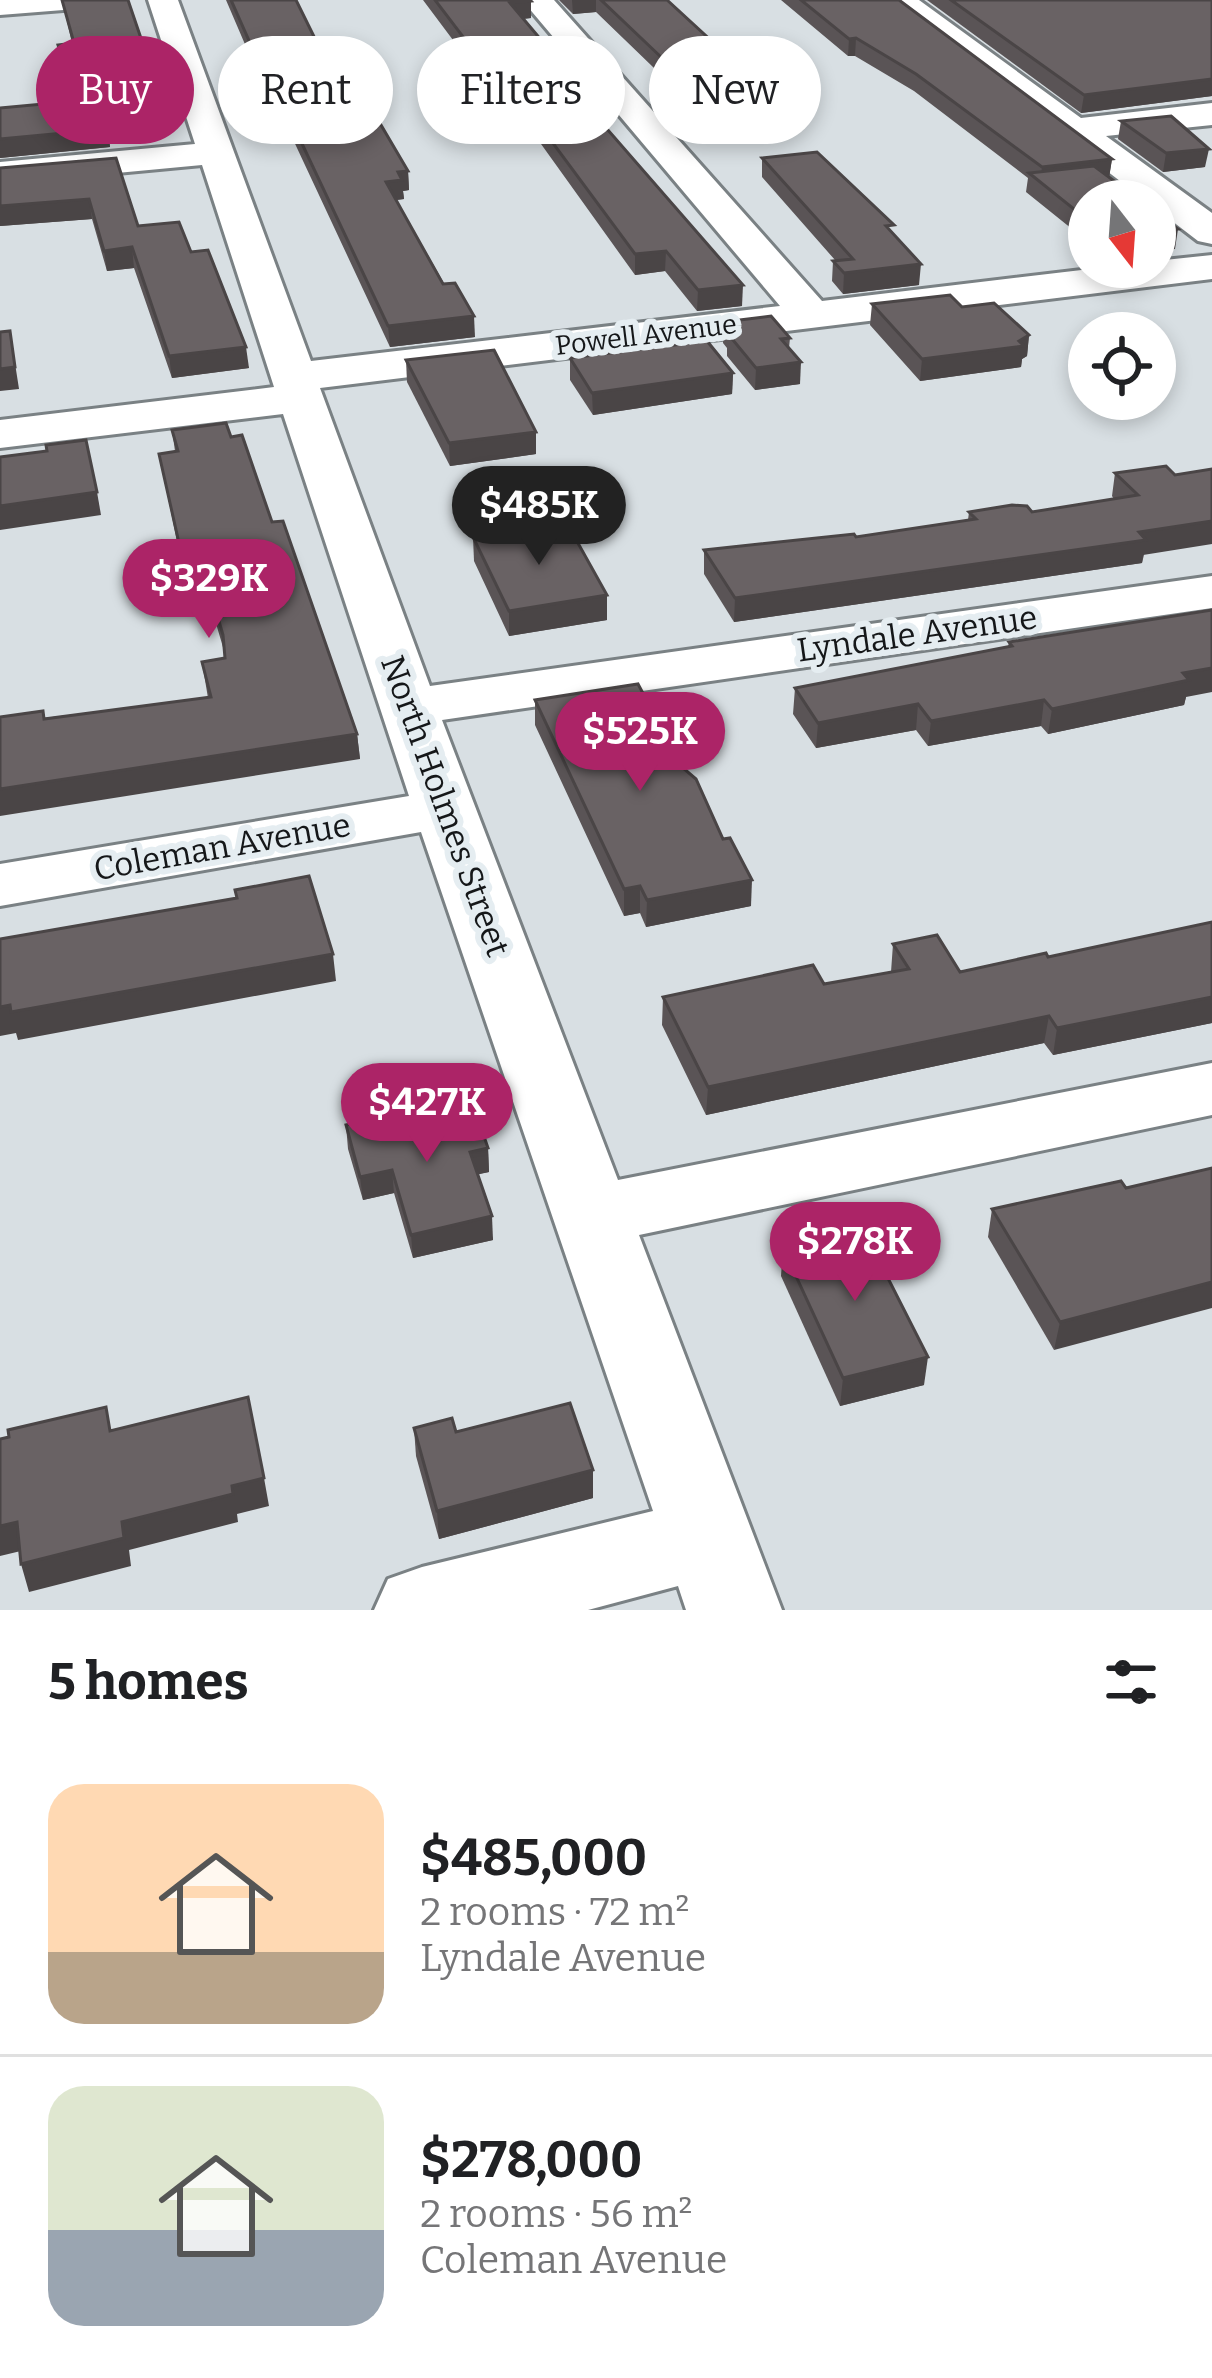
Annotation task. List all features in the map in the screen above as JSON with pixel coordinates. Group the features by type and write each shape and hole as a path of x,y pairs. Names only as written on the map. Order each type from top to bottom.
{"street":[{"path":"0,6 76,0"},
{"name":"North Holmes Street","path":"163,0 408,707 721,1574"},
{"path":"537,0 811,315"},
{"path":"903,3 947,2"},
{"path":"903,3 1212,232"},
{"path":"1074,129 1212,114"},
{"path":"0,173 215,153"},
{"name":"Powell Avenue","path":"0,434 811,315 1212,267"},
{"name":"Lyndale Avenue","path":"408,707 1212,592"},
{"name":"Coleman Avenue","path":"0,885 445,808"},
{"path":"592,1215 1212,1089"},
{"path":"422,1610 721,1574"}],"building":[{"path":"62,0 128,0 140,36 72,36"},
{"path":"231,0 296,0 314,36 247,36"},
{"path":"435,0 531,1 510,3 538,36 462,36"},
{"path":"601,0 667,0 706,36 649,36 649,46"},
{"path":"801,0 899,0 1112,159 1042,167 916,74 856,38 849,39"},
{"path":"951,0 1212,0 1212,79 1084,95"},
{"path":"36,105 36,136 0,139 0,108"},
{"path":"1171,116 1209,149 1166,153 1121,121"},
{"path":"302,144 392,144 408,171 398,172 402,180 386,182 443,284 455,283 474,316 388,326"},
{"path":"554,144 620,144 743,285 698,290 666,251 635,254"},
{"path":"817,152 894,225 886,226 921,264 844,273 833,261 853,259 762,158"},
{"path":"116,158 138,226 179,222 191,252 208,250 246,347 169,356 132,247 104,251 89,199 0,206 0,168"},
{"path":"1094,166 1113,180 1068,180 1068,204 1029,173"},
{"path":"950,295 962,307 994,303 1029,335 1019,341 1024,346 922,359 872,304"},
{"path":"771,316 790,338 781,339 801,362 756,368 724,322"},
{"path":"10,331 15,367 0,369 0,332"},
{"path":"707,341 733,373 592,393 570,358"},
{"path":"494,350 536,432 449,443 406,360"},
{"path":"226,423 231,437 242,435 272,522 283,521 357,734 0,789 0,717 43,711 44,719 211,697 202,662 225,658 223,635 201,559 183,561 159,454 178,451 172,430"},
{"path":"86,440 97,492 0,506 0,457"},
{"path":"1166,466 1175,475 1212,469 1212,521 1139,532 1146,540 735,598 704,550 856,537 976,519 969,512 1012,505 1027,506 1032,512 1138,495 1115,473"},
{"path":"569,527 607,595 509,611 473,537"},
{"path":"1212,610 1212,668 1183,673 1189,680 1052,709 1044,700 931,721 918,704 818,723 795,688 1012,646 1009,642"},
{"path":"638,684 683,768 696,779 723,839 730,838 752,880 647,900 640,886 624,889 535,700"},
{"path":"309,876 333,954 11,1012 10,1005 0,1007 0,939 237,898 235,890"},
{"path":"1212,922 1212,997 1057,1028 1049,1016 708,1087 663,997 813,965 824,984 909,969 893,944 937,935 960,972"},
{"path":"473,1105 488,1148 470,1152 492,1216 411,1235 392,1170 360,1177 346,1125 385,1117 387,1123"},
{"path":"1212,1168 1212,1282 1060,1322 992,1209 1121,1181 1126,1188"},
{"path":"863,1229 928,1357 843,1378 783,1248"},
{"path":"248,1397 264,1478 232,1486 233,1494 122,1522 124,1538 21,1564 17,1522 0,1526 0,1439 9,1437 8,1430 106,1407 110,1431"},
{"path":"570,1403 593,1470 437,1511 414,1428 452,1418 456,1432"}]}
